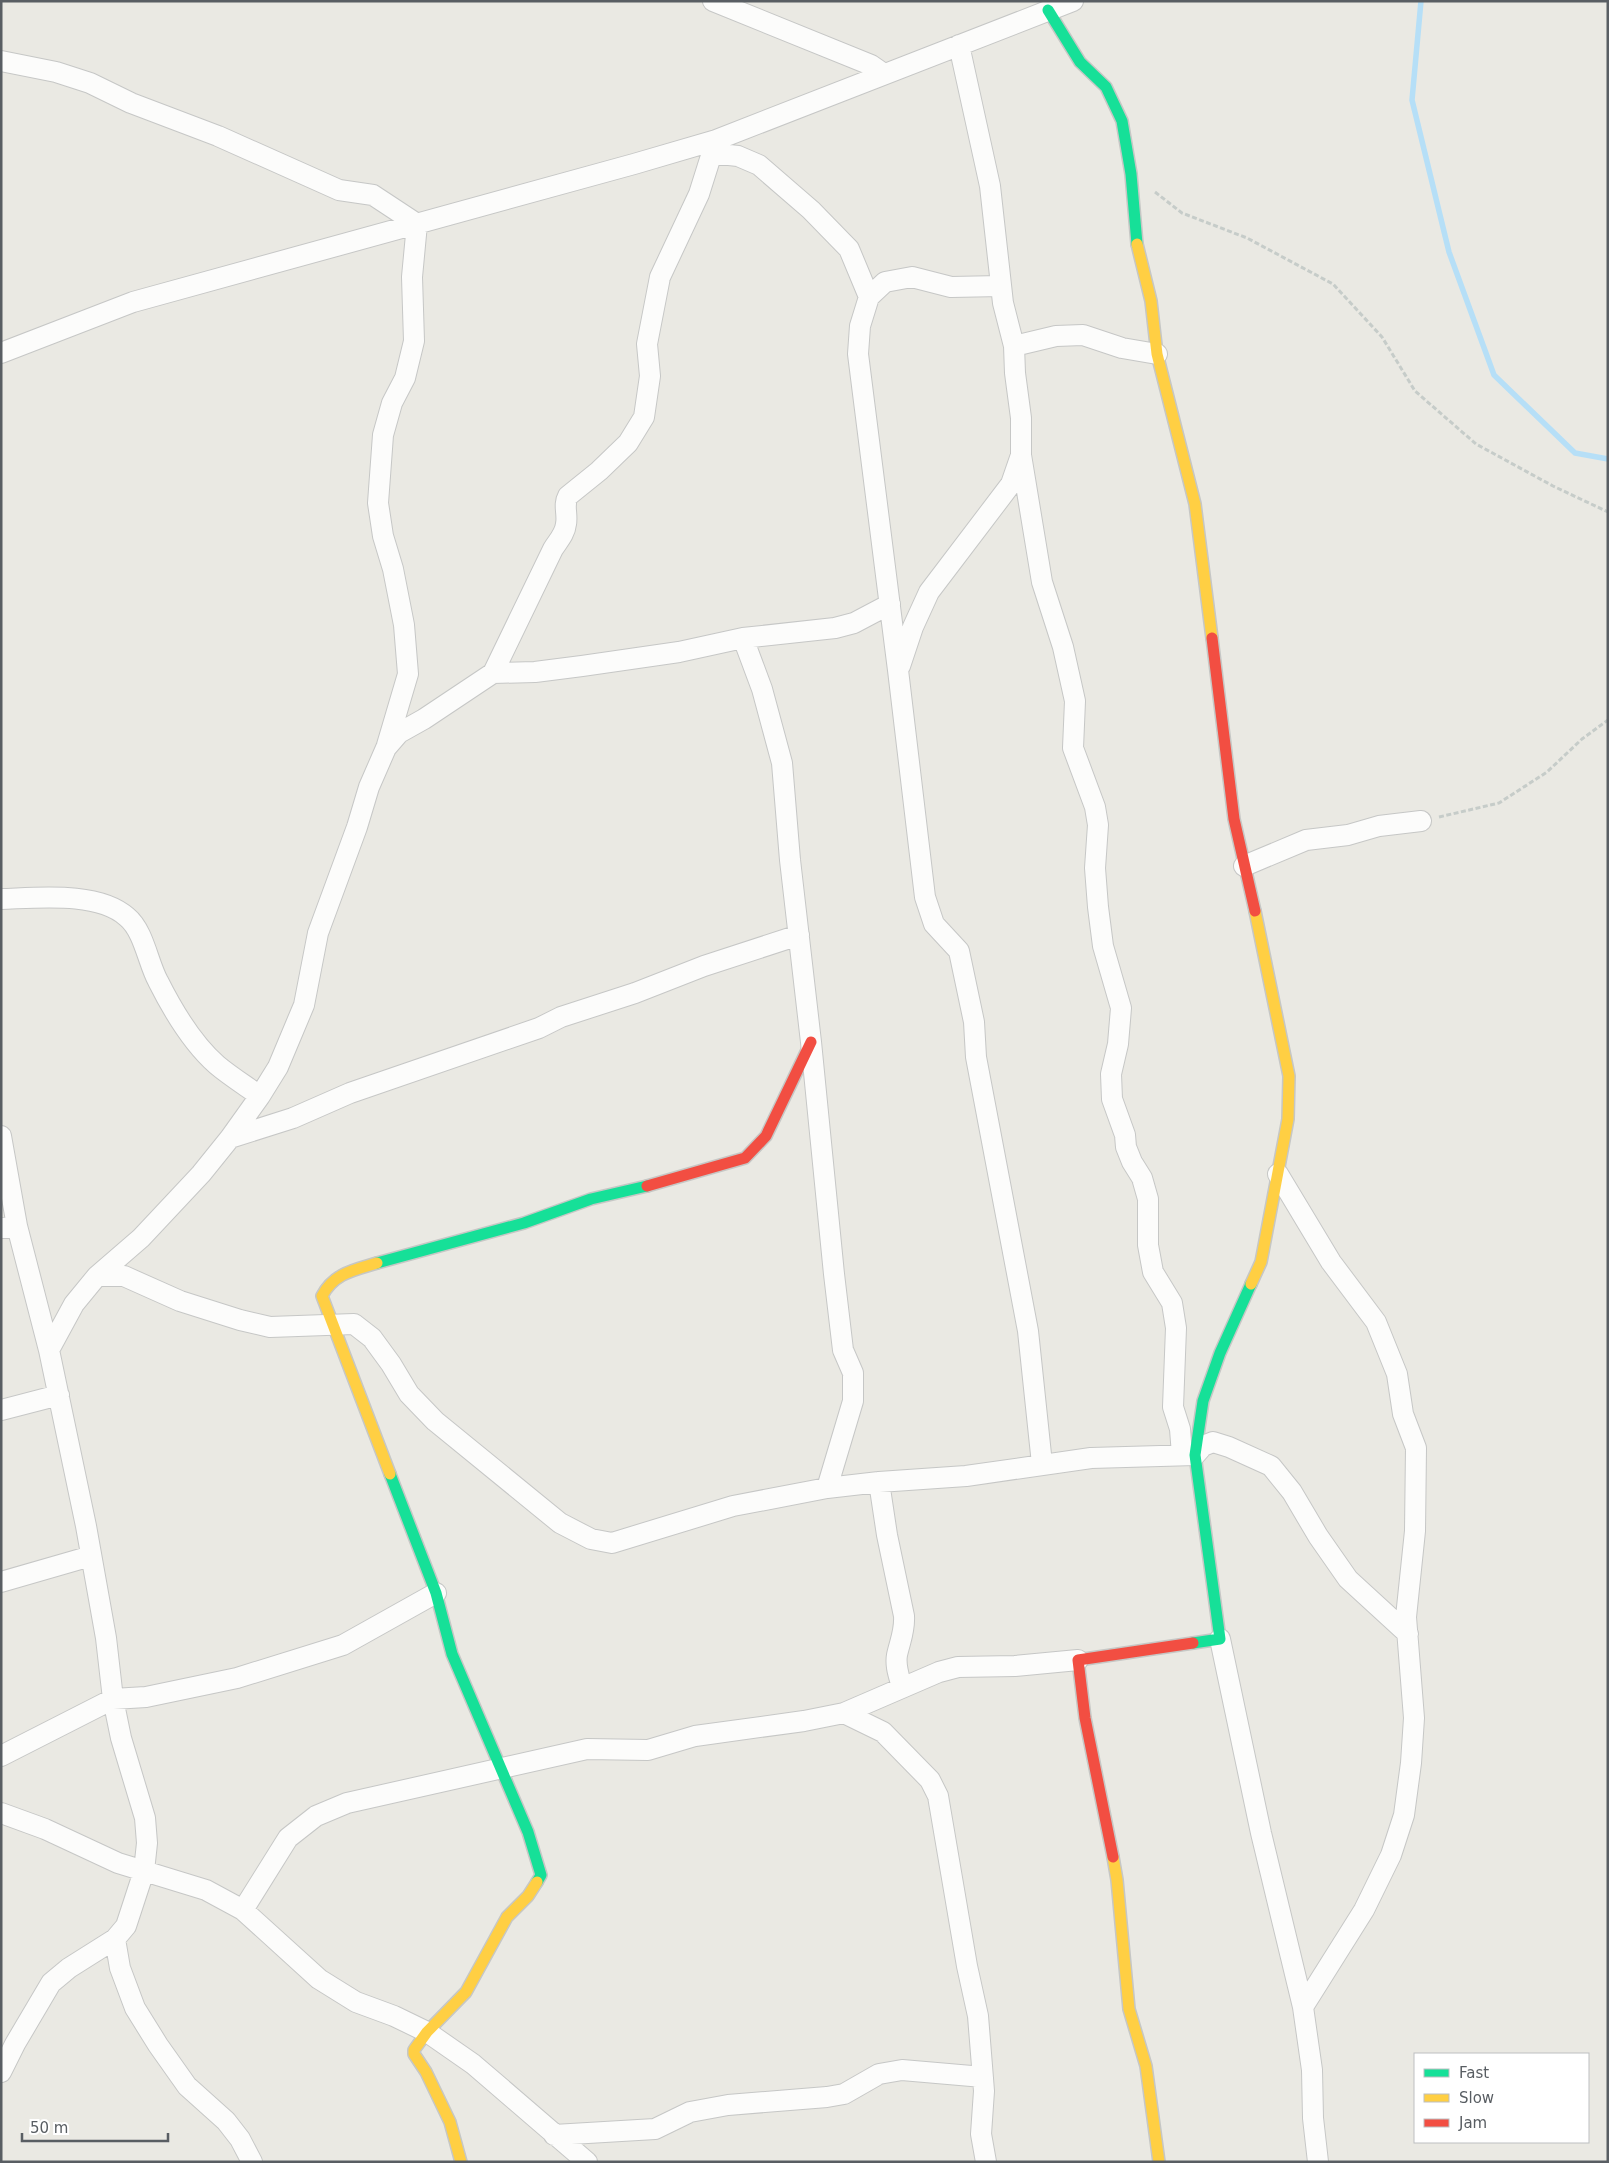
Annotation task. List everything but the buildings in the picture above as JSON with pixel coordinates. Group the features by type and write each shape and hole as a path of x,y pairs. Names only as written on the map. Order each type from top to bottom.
{"street":[{"path":"713,1 871,65 884,74"},
{"path":"1,353 133,302 634,164 714,146 884,74 1074,1"},
{"path":"1048,10 1080,62 1106,87 1122,121 1131,174 1137,248 1151,301 1157,354 1195,504 1234,820 1270,977 1289,1076 1288,1119 1261,1262 1220,1353 1203,1401 1188,1455"},
{"path":"959,45 990,186 1001,286 1014,346 1021,455 1042,582 1063,647 1075,701 1073,748 1095,807 1098,825 1095,868 1098,907 1103,946 1121,1008 1118,1044 1111,1074 1112,1099 1125,1135 1129,1155 1142,1178 1148,1199 1148,1245 1153,1272 1172,1303 1176,1328 1173,1407 1188,1455 1220,1639 1261,1832 1303,2007 1312,2070 1318,2162"},
{"path":"1,62 56,72 90,83 131,104 218,136 339,190 372,195 417,224"},
{"path":"714,146 759,165 811,210 849,249 869,297"},
{"path":"386,748 399,733 424,719 493,673 553,549 563,534 566,524 565,501 568,496 600,471 628,443 644,417 650,376 647,344 660,277 698,194 714,146"},
{"path":"49,1350 74,1304 97,1276 141,1238 201,1174 230,1138 278,1067 304,1005 318,933 357,827 369,787 386,748 398,702 408,674 404,625 393,569 383,536 378,503 383,435 392,403 404,378 414,341 412,277 417,224"},
{"path":"1001,286 952,287 912,277 885,282 869,297 860,326 858,354 925,897 934,924 958,951 974,1022 976,1057 1028,1330 1042,1464"},
{"path":"1014,346 1056,336 1083,335 1122,348 1157,354"},
{"path":"898,670 913,627 929,592 1012,484 1021,455"},
{"path":"493,673 535,672 582,666 679,652 743,638 835,628 854,623 890,604"},
{"path":"743,638 762,689 782,763 843,1350 853,1373 853,1401 827,1488"},
{"path":"1244,866 1306,840 1348,835 1379,826 1421,821"},
{"path":"1,899 74,897 109,907 127,917 145,945 157,979 181,1022 216,1064 260,1096"},
{"path":"230,1138 292,1118 350,1093 539,1028 561,1017 634,993 704,966 799,935"},
{"path":"462,2162 450,2122 426,2072 414,2054 415,2047 466,1992 507,1917 528,1896 541,1875 528,1832 452,1654 436,1593 322,1296 327,1286 342,1273 524,1223 591,1200 680,1178 745,1158 766,1136 811,1042"},
{"path":"1,1136 9,1227 49,1350 91,1556 106,1638 113,1699 121,1738 145,1818 147,1843 144,1871 126,1926 114,1939 69,1968 51,1983 15,2044 1,2072"},
{"path":"1278,1174 1331,1262 1376,1322 1397,1374 1403,1414 1416,1448 1415,1531 1406,1617 1414,1718 1412,1763 1404,1815 1391,1855 1364,1910 1303,2007"},
{"path":"97,1276 124,1276 180,1301 240,1320 270,1326 354,1324 372,1338 391,1364 409,1394 435,1422 560,1523 591,1539 612,1542 733,1506 827,1488 879,1482 966,1476 1091,1458 1188,1455 1213,1442 1271,1466 1292,1492 1318,1536 1348,1579 1408,1634"},
{"path":"1,1410 58,1395"},
{"path":"879,1482 887,1535 904,1616 905,1629 896,1664 902,1687"},
{"path":"1,1582 91,1556"},
{"path":"1,1756 113,1699 146,1697 237,1678 343,1645 436,1593"},
{"path":"243,1910 288,1838 316,1816 347,1803 587,1749 648,1750 695,1736 804,1721 844,1713 939,1672 958,1667 1015,1666 1078,1660 1220,1639"},
{"path":"1078,1660 1087,1727 1117,1880 1129,2009 1146,2066 1159,2162"},
{"path":"844,1713 883,1732 930,1780 938,1796 967,1966 978,2016 983,2077 980,2134 986,2162"},
{"path":"1,1813 45,1829 118,1863 206,1890 243,1910 319,1978 356,2002 394,2016 428,2032 473,2064 587,2162"},
{"path":"114,1939 120,1968 135,2008 187,2086 226,2121 240,2139 252,2162"},
{"path":"554,2135 655,2129 690,2112 728,2105 844,2094 878,2074 902,2070 983,2077"}],"path":[{"path":"1131,174 1182,213 1248,238 1333,284 1382,337 1415,391 1476,444 1553,486 1608,512"},
{"path":"1421,821 1499,803 1547,772 1582,739 1608,720"}],"waterway":[{"path":"1421,1 1412,100 1449,252 1494,375 1575,453 1608,459"}],"traffic: fast":[{"path":"1048,10 1080,62 1106,87 1122,121 1131,174 1137,244"},
{"path":"377,1263 524,1223 591,1199 647,1186"},
{"path":"1193,1643 1220,1639 1195,1455 1203,1401 1220,1353 1251,1284"},
{"path":"390,1474 436,1593 452,1654 528,1832 541,1875 537,1882"}],"traffic: slow":[{"path":"1137,244 1151,301 1157,354 1195,504 1212,638"},
{"path":"1251,1284 1261,1262 1288,1119 1289,1076 1255,911"},
{"path":"377,1263 353,1270 339,1277 332,1282 322,1296 390,1474"},
{"path":"1113,1857 1117,1880 1129,2009 1146,2066 1159,2162"},
{"path":"461,2162 450,2122 426,2072 414,2054 414,2050 427,2032 466,1992 507,1917 528,1896 537,1882"}],"traffic: jam":[{"path":"1212,638 1234,819 1255,911"},
{"path":"647,1186 745,1158 766,1136 811,1042"},
{"path":"1113,1857 1085,1718 1078,1660 1193,1643"}]}
